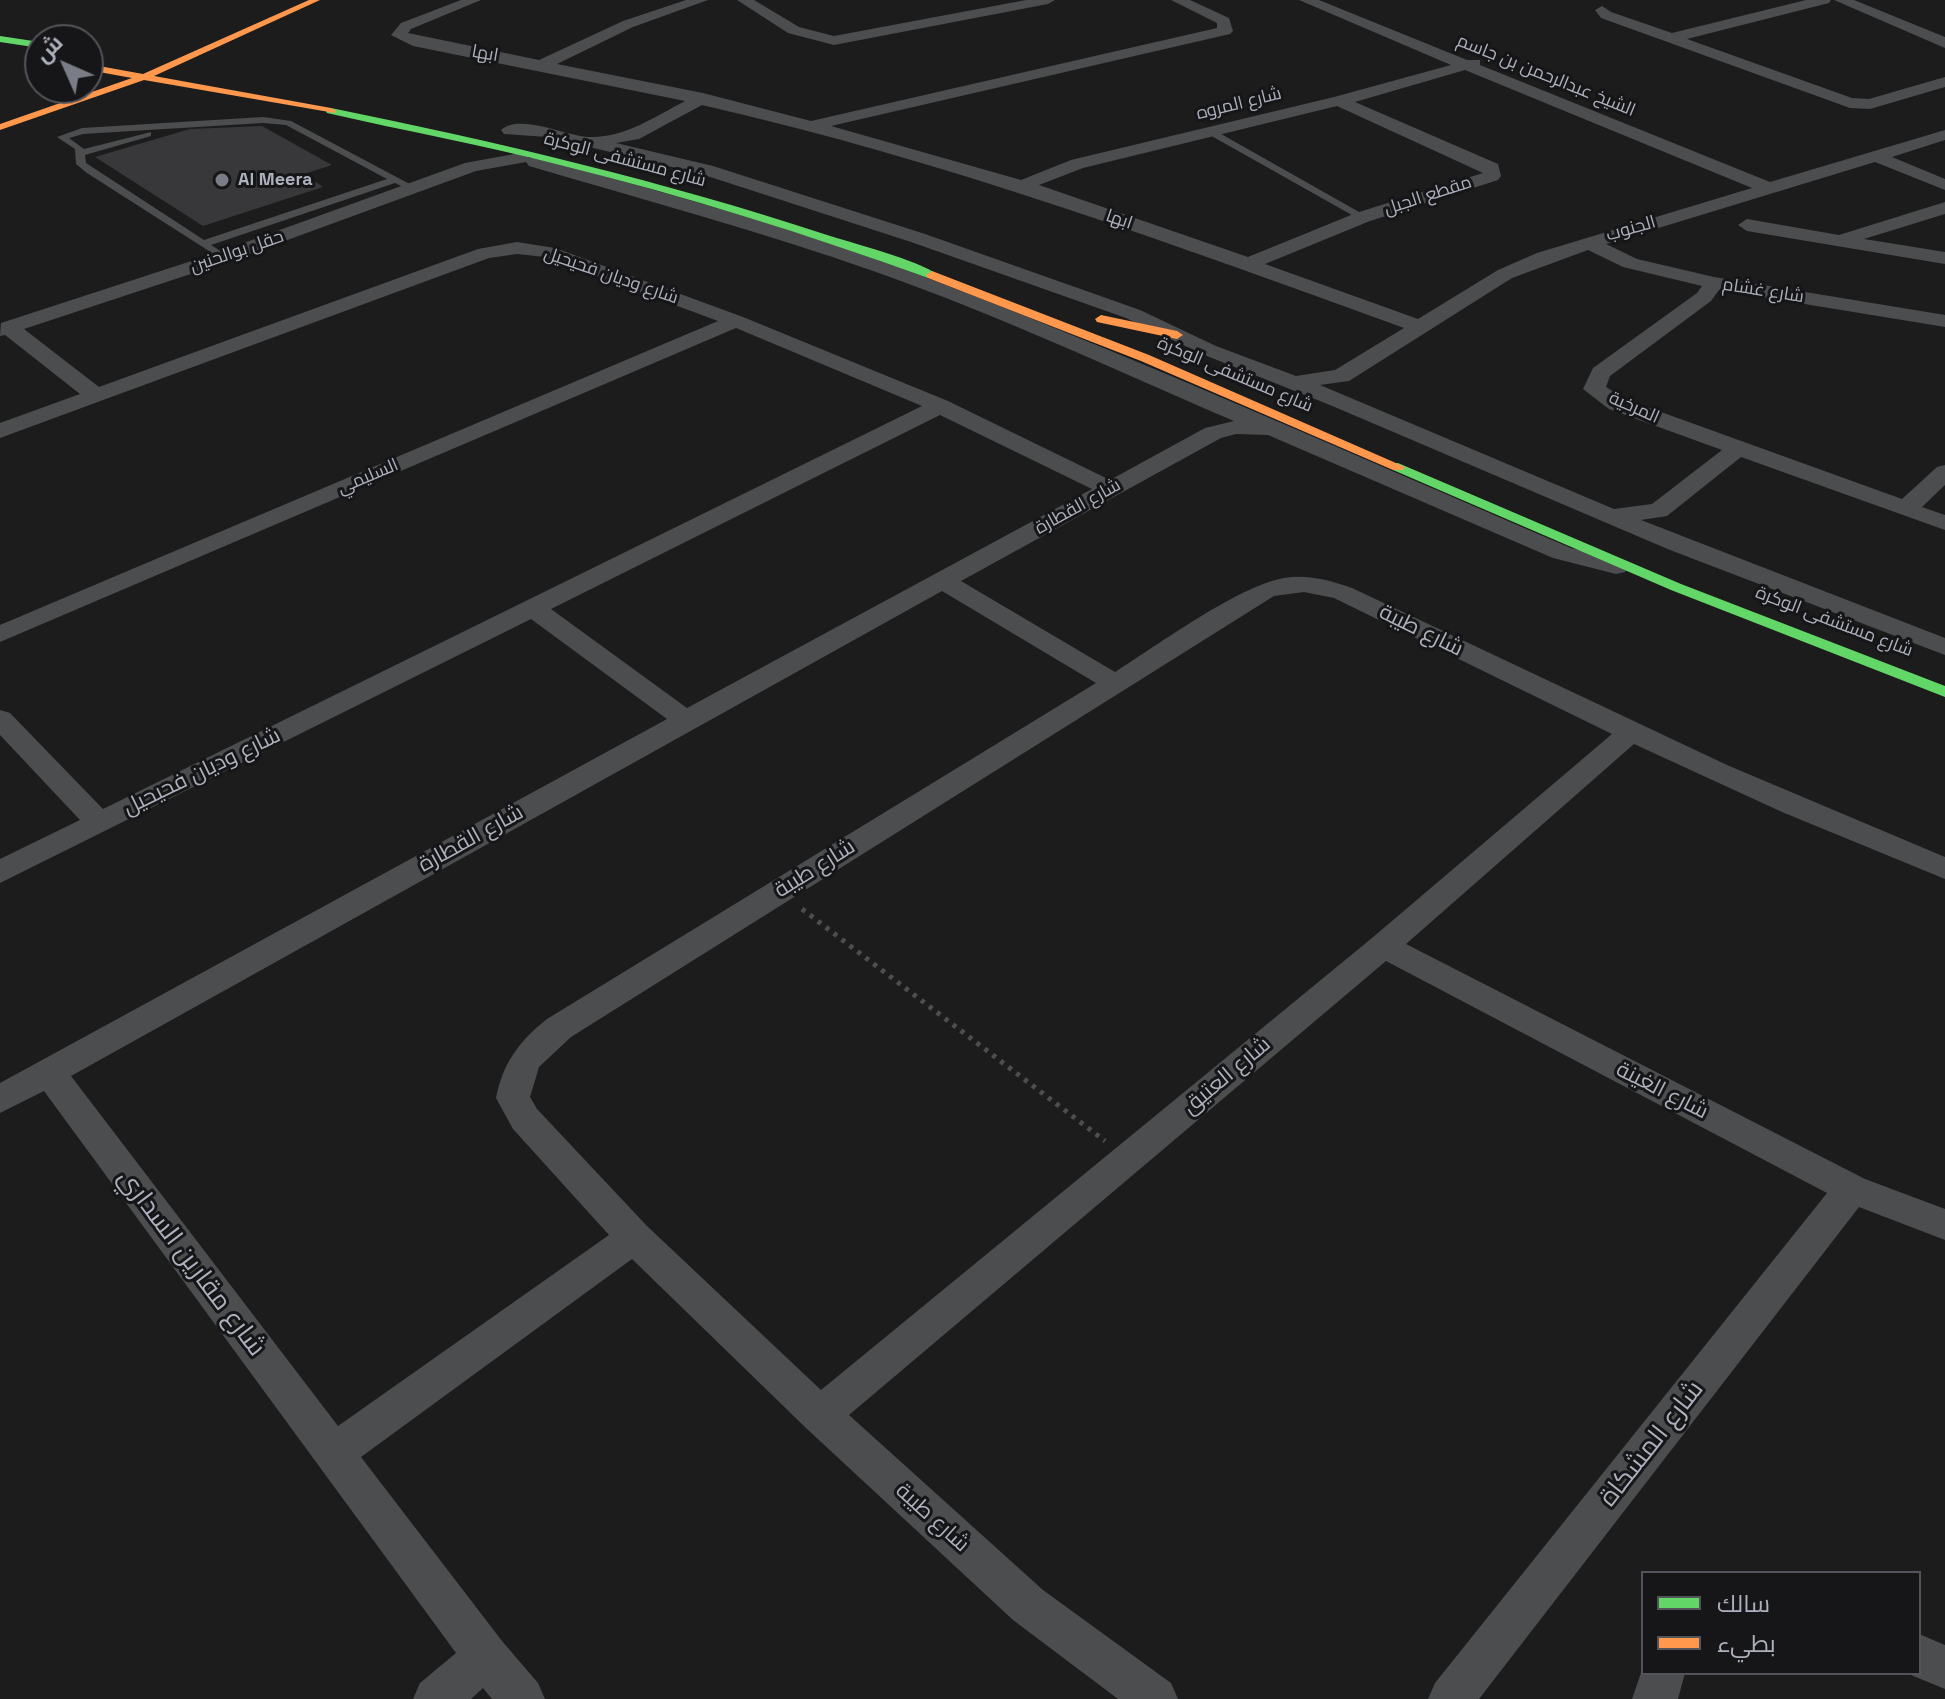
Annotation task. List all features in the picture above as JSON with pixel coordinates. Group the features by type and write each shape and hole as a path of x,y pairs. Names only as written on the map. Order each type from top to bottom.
{"street":[{"path":"0,127 146,69 284,0"},
{"path":"146,69 171,65 316,0"},
{"name":"ابها","path":"474,0 406,26 399,35 413,41 544,64 814,125 1021,186 1420,327"},
{"path":"544,64 618,28 701,0"},
{"path":"744,0 806,37 827,42 1048,0"},
{"path":"950,0 978,14"},
{"name":"ابها","path":"814,125 1225,31 1224,21 1178,0"},
{"name":"الشيخ عبدالرحمن بن جاسم","path":"1306,0 1336,5 1473,64 1780,187"},
{"path":"1672,38 1824,0"},
{"path":"1841,0 1945,43"},
{"path":"1621,3 1602,10 1606,15 1850,103 1870,104 1942,85"},
{"path":"0,39 24,43"},
{"path":"0,52 24,56"},
{"name":"شارع مستشفى الوكرة","path":"104,57 565,161 725,204 898,262 1136,355 1748,616 1945,692"},
{"name":"شارع المروه","path":"1021,186 1077,164 1339,101 1473,64"},
{"name":"شارع مستشفى الوكرة","path":"171,65 510,130 689,176 895,241 1101,319 1634,541 1945,664"},
{"name":"شارع مستشفى الوكرة","path":"104,69 122,72 146,69"},
{"path":"104,79 122,72"},
{"path":"633,144 703,98"},
{"name":"مقطع الجبل","path":"1245,265 1363,217 1492,176 1492,168 1339,101"},
{"path":"0,115 32,104"},
{"name":"شارع مستشفى الوكرة","path":"397,122 415,132 596,178 885,269 1161,380 1562,553 1645,572"},
{"name":"شارع مستشفى الوكرة","path":"510,130 633,144 666,161 707,170 918,238 1133,314 1679,545 1945,647"},
{"name":"الجنوب","path":"1295,382 1341,376 1523,265 1587,242 1780,187 1945,135"},
{"path":"467,146 476,152 477,159 471,167"},
{"path":"1876,156 1945,185"},
{"name":"حقل بوالحنين","path":"4,328 223,257 416,190 471,167 520,158"},
{"path":"666,161 689,176"},
{"path":"653,198 725,204"},
{"path":"1838,241 1945,208"},
{"path":"1747,225 1945,258"},
{"name":"شارع غشام","path":"1587,242 1630,263 1714,283 1945,321"},
{"name":"شارع وديان فحيحيل","path":"0,431 500,249 530,249 548,252 736,321 940,406 1111,489"},
{"name":"المرخية","path":"1714,283 1704,297 1601,373 1594,389 1617,404 1945,523"},
{"path":"1101,319 1142,325 1177,335"},
{"name":"السليمي","path":"0,634 736,321"},
{"path":"4,328 96,396"},
{"path":"1136,355 1161,380"},
{"path":"1338,400 1334,388 1341,376"},
{"path":"1207,401 1217,414 1213,433"},
{"name":"شارع وديان فحيحيل","path":"0,872 940,406"},
{"name":"شارع القطارة","path":"0,1099 1213,433 1235,427 1275,429"},
{"path":"1610,515 1659,511 1737,449"},
{"path":"1905,510 1945,472"},
{"path":"1659,511 1661,522 1679,545"},
{"path":"943,581 1117,684"},
{"name":"شارع طيبة","path":"1155,1699 1028,1605 820,1415 634,1237 525,1119 513,1098 516,1076 528,1052 559,1028 1265,591 1283,584 1303,582 1343,593 1630,733 1859,835 1945,869"},
{"path":"533,608 686,720"},
{"path":"0,719 100,823"},
{"name":"شارع العتيق","path":"820,1415 1383,946 1630,733"},
{"name":"شارع الغينة","path":"1383,946 1852,1189 1945,1225"},
{"name":"شارع مقارين السداري","path":"49,1072 486,1657 522,1699"},
{"name":"شارع المشكاة","path":"1451,1699 1852,1189"},
{"path":"334,1453 634,1237"},
{"path":"436,1699 486,1657"},
{"path":"1921,1657 1945,1667"},
{"path":"1655,1699 1662,1675"}],"lane":[{"path":"223,257 90,171 81,164 79,148 62,137 82,131 176,125 263,120 288,123 416,190"},
{"path":"80,153 176,125"},
{"path":"1211,132 1363,217"},
{"path":"203,244 396,179"}],"path":[{"path":"779,892 1128,1158"}],"building":[{"name":"Al Meera","path":"262,126 332,165 304,174 323,187 203,226 95,157 190,129"}],"traffic: fast":[{"path":"0,39 24,43"},
{"path":"331,111 484,143 635,181 785,225 932,275"},
{"path":"1398,467 1676,587 1945,692"}],"traffic: slow":[{"path":"0,127 146,76 316,0"},
{"path":"104,70 331,111"},
{"path":"932,275 1145,358 1398,467"},
{"path":"1101,319 1177,335"}],"place":[{"name":"Al Meera","path":"222,180"}]}
